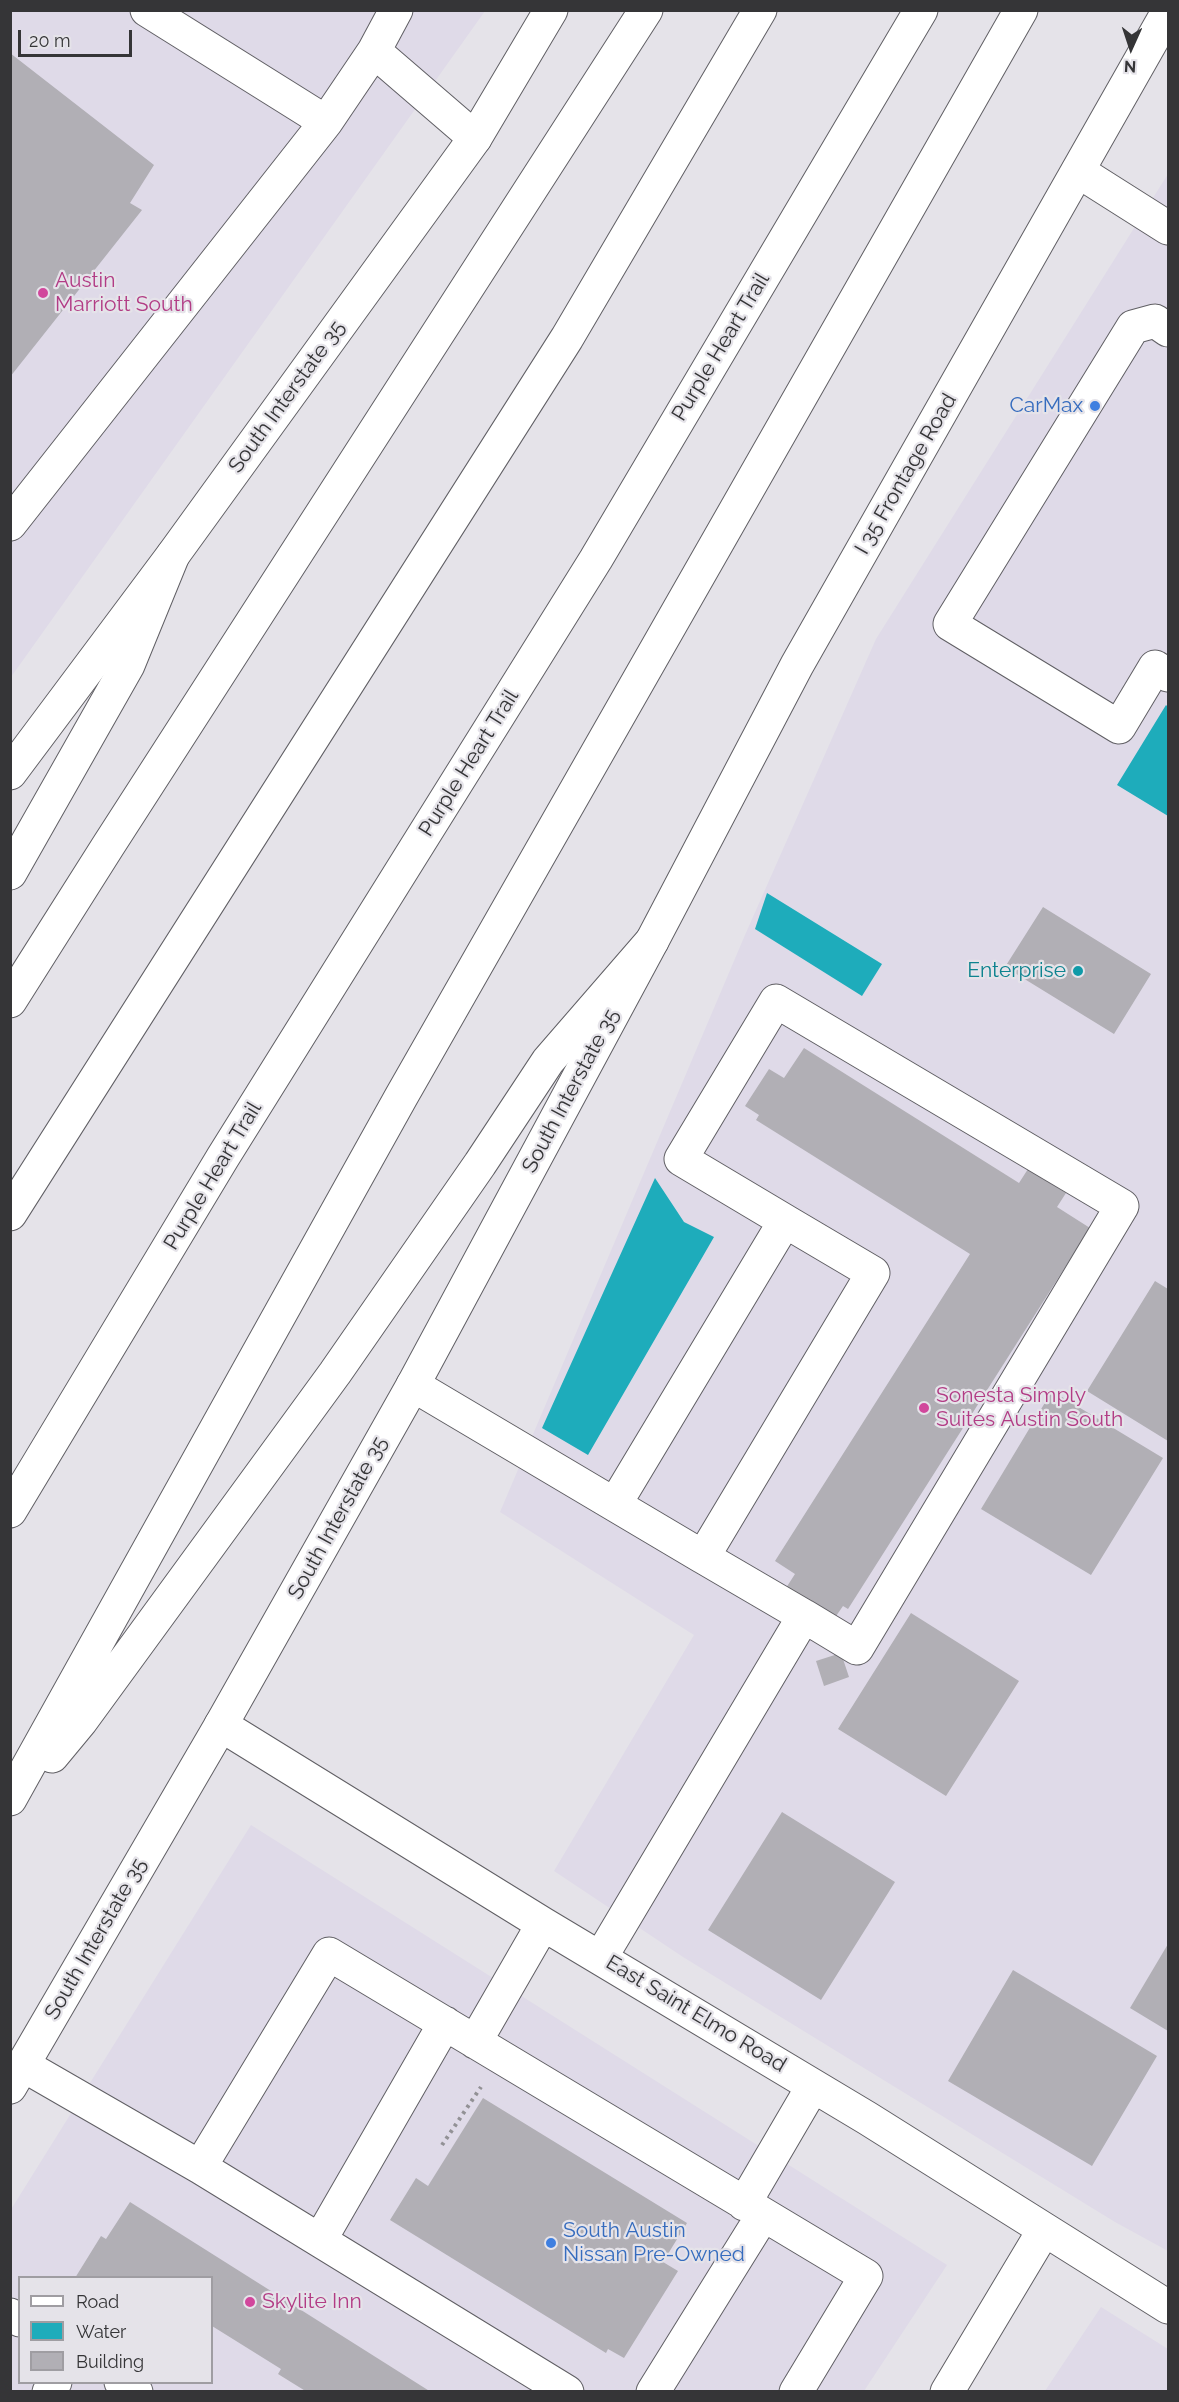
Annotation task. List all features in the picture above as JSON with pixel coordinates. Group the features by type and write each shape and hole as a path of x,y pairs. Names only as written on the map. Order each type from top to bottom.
{"main road":[{"path":"147,10 326,122"},
{"path":"10,524 326,122 374,51 396,10"},
{"name":"South Interstate 35","path":"10,773 172,555 475,138 551,10"},
{"path":"10,1001 646,10"},
{"path":"10,1214 567,338 760,10"},
{"name":"Purple Heart Trail","path":"10,1512 223,1157 596,559 921,10"},
{"path":"10,1799 401,1097 1021,10"},
{"name":"I 35 Frontage Road","path":"652,941 798,665 1168,12"},
{"path":"374,51 475,138"},
{"path":"1078,171 1168,228"},
{"path":"1168,330 1155,321 1133,327 950,624 1119,727 1155,667 1168,675"},
{"path":"10,873 128,664 172,555"},
{"path":"10,1806 81,1721 335,1373 480,1164 548,1061 652,941"},
{"name":"South Interstate 35","path":"17,2076 221,1725 413,1385 652,941"},
{"path":"413,1385 615,1504 703,1557 857,1648 1122,1206 776,1001 681,1159 873,1273 703,1557"},
{"path":"615,1504 785,1221"},
{"path":"601,1957 804,1616"},
{"name":"East Saint Elmo Road","path":"221,1725 543,1924 813,2086 1168,2307"},
{"path":"475,2042 543,1924"},
{"path":"200,2167 329,1954 866,2276 796,2391"},
{"path":"320,2240 445,2024"},
{"path":"17,2076 200,2167 567,2391"},
{"path":"653,2391 754,2209 813,2086"},
{"path":"947,2391 1044,2230"}],"path":[{"path":"442,2145 480,2086 490,2092"}],"shaded area":[{"path":"11,11 485,11 11,677"},
{"path":"1168,174 1168,2251 1115,2222 683,1957 554,1871 694,1635 500,1512 745,935 876,639"},
{"path":"251,1825 947,2265 864,2391 11,2391 10,2211"},
{"path":"1101,2307 1168,2349 1168,2391 1045,2391"}],"water":[{"path":"1166,705 1168,707 1168,816 1117,785"},
{"path":"767,893 882,964 862,996 755,929"},
{"path":"655,1178 684,1222 714,1237 588,1455 542,1428"}],"building":[{"name":"Austin Marriott South","path":"10,53 154,165 130,203 142,210 10,377"},
{"name":"Enterprise","path":"1043,907 1151,974 1114,1034 1005,967"},
{"name":"Sonesta Simply Suites Austin South","path":"804,1048 1019,1183 1028,1169 1066,1193 1057,1207 1090,1228 848,1609 843,1606 834,1619 786,1588 795,1574 775,1561 970,1254 756,1120 759,1115 745,1106 769,1069 784,1078"},
{"path":"1155,1281 1168,1289 1168,1441 1087,1391"},
{"path":"1052,1391 1163,1458 1091,1575 981,1509"},
{"path":"911,1613 1019,1681 946,1796 838,1729"},
{"path":"841,1653 849,1677 824,1686 816,1661"},
{"path":"782,1812 895,1882 821,2000 708,1930"},
{"path":"1168,1944 1168,2031 1130,2008"},
{"path":"1013,1970 1157,2056 1092,2166 948,2081"},
{"name":"South Austin Nissan Pre-Owned","path":"483,2098 687,2223 663,2262 678,2271 624,2358 608,2349 606,2353 390,2220 416,2178 428,2186"},
{"name":"Skylite Inn","path":"130,2202 431,2392 307,2392 278,2374 281,2369 213,2327 213,2276 76,2276 101,2236 106,2239"}],"place":[{"name":"Austin Marriott South","path":"43,293"},
{"name":"CarMax","path":"1095,406"},
{"name":"Enterprise","path":"1078,971"},
{"name":"Sonesta Simply Suites Austin South","path":"924,1408"},
{"name":"South Austin Nissan Pre-Owned","path":"551,2243"},
{"name":"Skylite Inn","path":"250,2302"}]}
